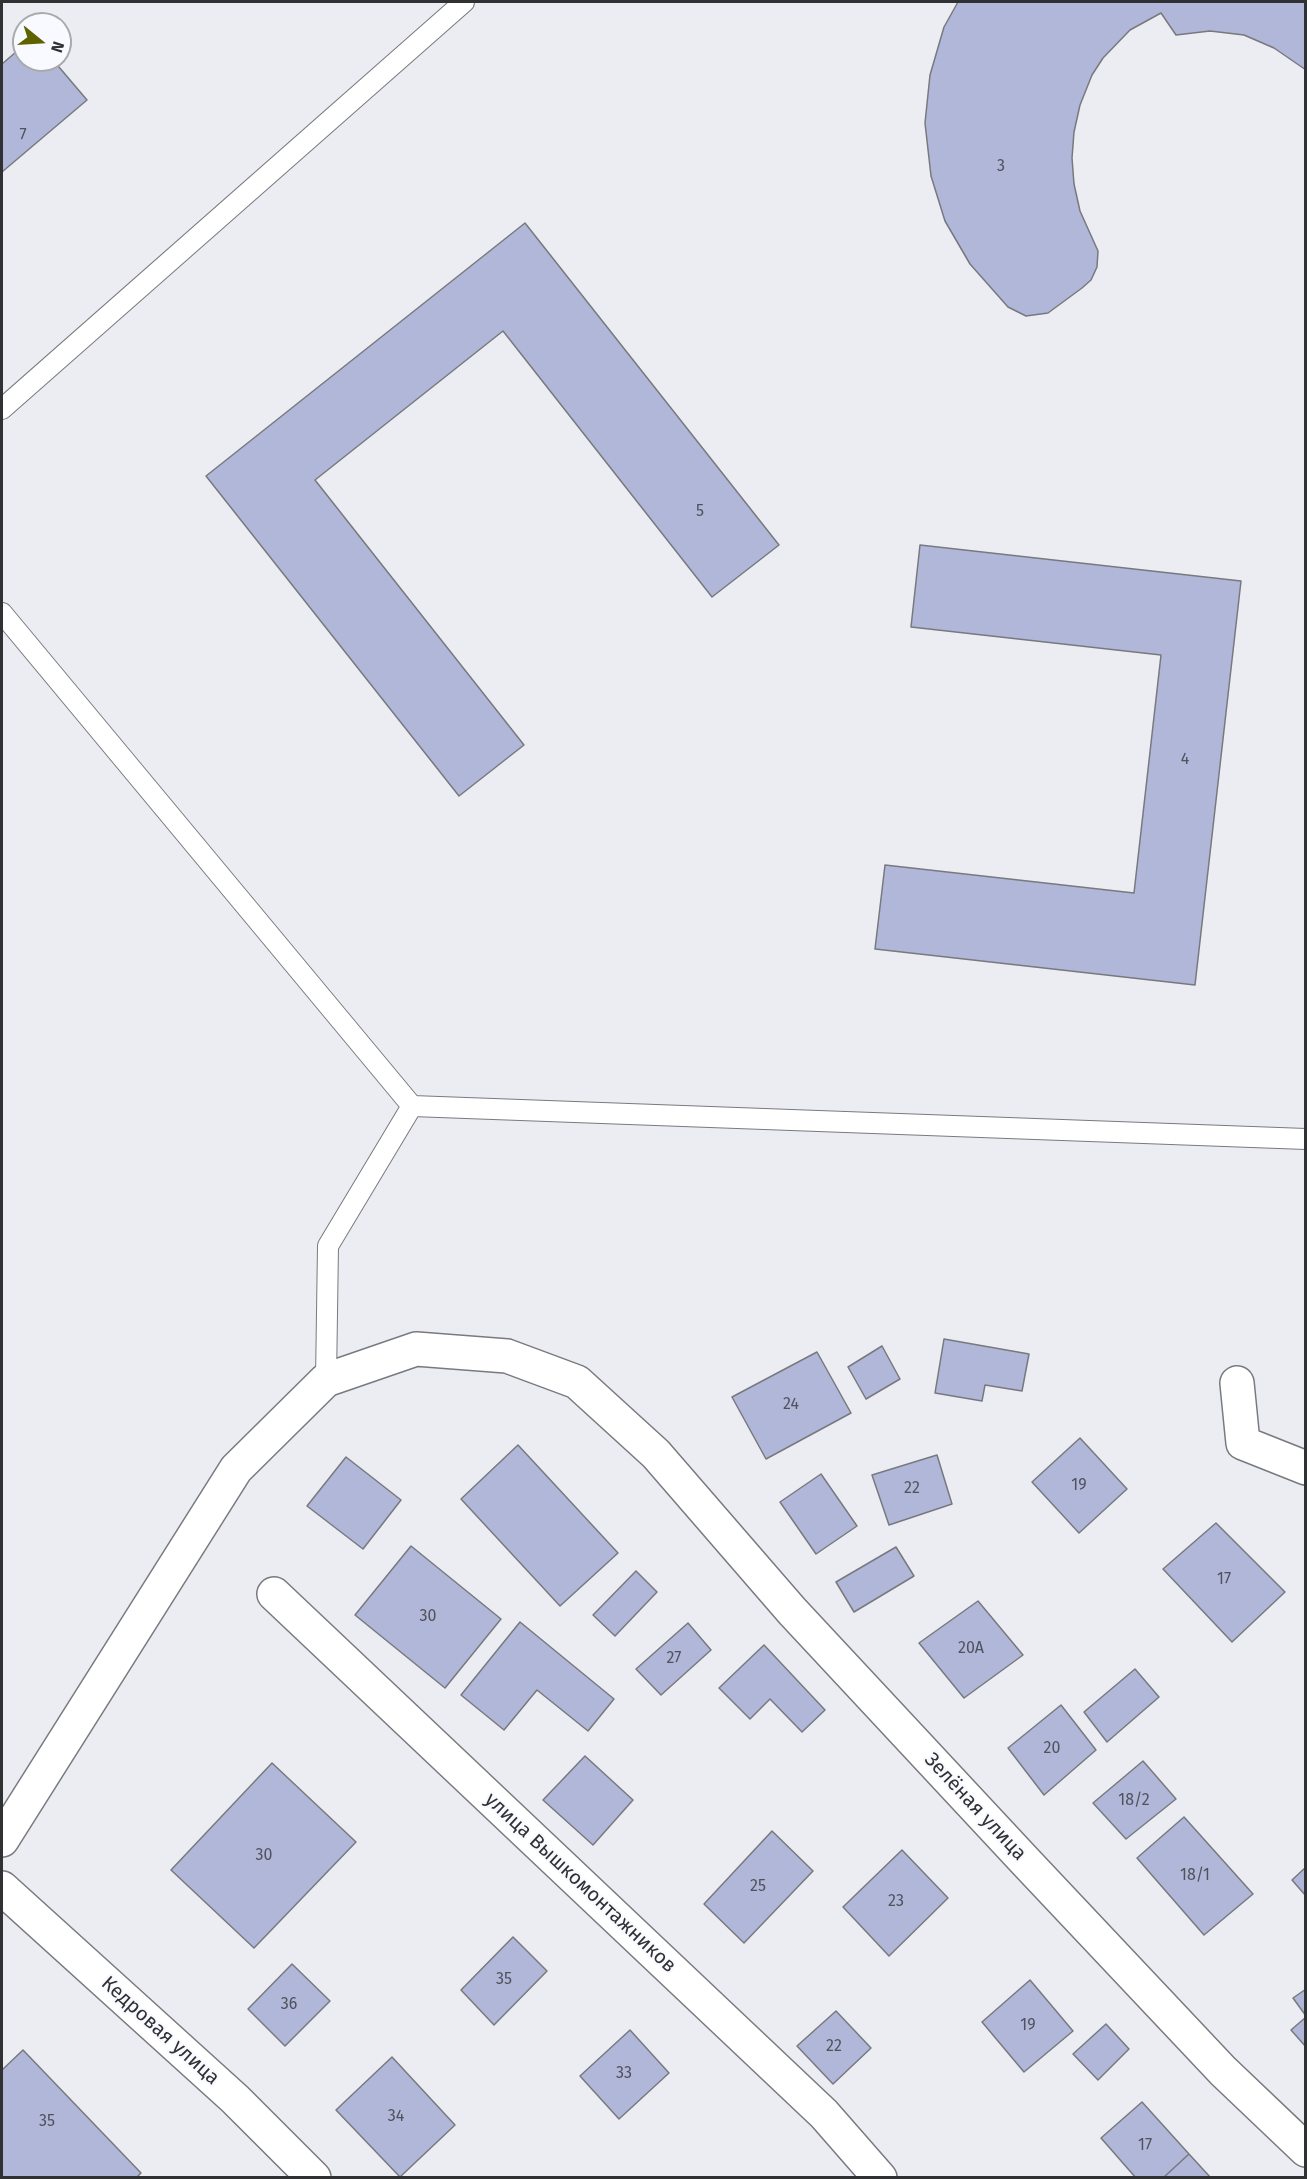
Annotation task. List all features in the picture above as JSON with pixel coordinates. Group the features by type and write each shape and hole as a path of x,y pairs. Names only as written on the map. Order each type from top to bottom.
{"street":[{"name":"Зелёная улица","path":"326,1380 416,1349 507,1356 577,1382 656,1454 792,1611 1025,1861 1223,2071 1305,2150"},
{"path":"2,1840 236,1469 326,1380"},
{"path":"1237,1383 1243,1443 1305,1468"},
{"name":"улица Вышкомонтажников","path":"274,1594 824,2114 880,2178"},
{"name":"Кедровая улица","path":"2,1888 235,2099 314,2178"}],"lane":[{"path":"2,409 464,2"},
{"path":"2,614 412,1106 1305,1139"},
{"path":"326,1380 328,1246 412,1106"}],"building":[{"path":"958,2 1306,2 1306,70 1274,48 1244,35 1210,31 1176,35 1161,13 1130,30 1103,58 1092,75 1080,105 1074,132 1072,158 1074,184 1080,211 1098,251 1097,267 1091,280 1048,313 1026,316 1008,307 970,264 945,221 931,176 925,123 930,75 944,27"},
{"path":"12,55 12,72 63,72 87,100 2,172 2,64"},
{"path":"525,223 779,545 712,597 503,331 315,480 524,745 459,796 206,476"},
{"path":"920,545 1241,581 1195,985 875,949 885,865 1134,893 1161,655 911,627"},
{"path":"944,1339 1029,1354 1022,1391 985,1385 982,1401 935,1393"},
{"path":"882,1346 900,1379 866,1399 848,1367"},
{"path":"817,1352 851,1413 766,1459 732,1397"},
{"path":"1080,1438 1127,1489 1079,1533 1032,1482"},
{"path":"518,1445 618,1553 560,1606 461,1499"},
{"path":"937,1455 952,1504 889,1525 872,1475"},
{"path":"346,1457 401,1500 363,1549 307,1506"},
{"path":"821,1474 857,1526 816,1554 780,1502"},
{"path":"1216,1523 1285,1592 1232,1642 1163,1569"},
{"path":"411,1546 501,1619 445,1688 355,1615"},
{"path":"896,1547 914,1576 854,1612 836,1582"},
{"path":"636,1571 657,1592 615,1636 593,1615"},
{"path":"978,1601 1023,1655 964,1698 919,1643"},
{"path":"520,1622 614,1699 588,1731 537,1690 504,1730 461,1695"},
{"path":"688,1623 711,1650 661,1695 636,1669"},
{"path":"764,1645 825,1710 802,1732 770,1699 750,1719 719,1688"},
{"path":"1135,1669 1159,1697 1107,1742 1084,1712"},
{"path":"1061,1705 1096,1750 1044,1795 1008,1748"},
{"path":"585,1756 633,1800 593,1845 543,1800"},
{"path":"1143,1761 1176,1799 1126,1839 1093,1803"},
{"path":"272,1763 356,1842 254,1948 171,1870"},
{"path":"1184,1817 1253,1894 1204,1935 1137,1858"},
{"path":"772,1831 813,1871 744,1943 704,1904"},
{"path":"902,1850 948,1898 889,1956 843,1907"},
{"path":"1306,1867 1306,1896 1292,1880"},
{"path":"513,1937 547,1971 494,2025 461,1990"},
{"path":"292,1964 330,2001 285,2046 248,2009"},
{"path":"1030,1980 1073,2031 1024,2072 982,2022"},
{"path":"1306,1989 1306,2016 1293,1998"},
{"path":"836,2011 871,2048 833,2084 797,2046"},
{"path":"1306,2017 1306,2047 1291,2030"},
{"path":"1106,2024 1129,2049 1098,2080 1073,2054"},
{"path":"630,2030 669,2073 619,2119 580,2076"},
{"path":"23,2050 141,2173 136,2178 2,2178 2,2070"},
{"path":"392,2057 455,2125 400,2177 336,2110"},
{"path":"1142,2102 1189,2154 1163,2178 1136,2178 1101,2138"},
{"path":"1189,2154 1211,2178 1163,2178"}]}
